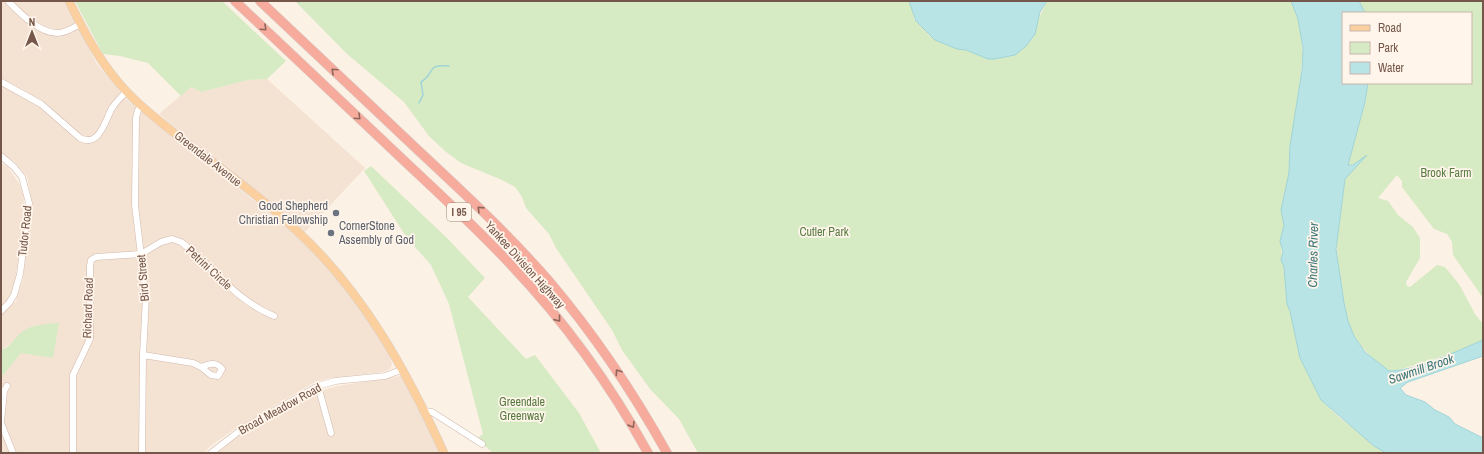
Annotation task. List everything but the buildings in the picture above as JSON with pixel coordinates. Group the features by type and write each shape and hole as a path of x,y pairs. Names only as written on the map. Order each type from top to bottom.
{"highway":[{"name":"Yankee Division Highway","path":"235,1 471,224 518,272 584,353 620,406 648,453"},
{"name":"Yankee Division Highway","path":"260,1 482,211 532,262 569,306 608,358 643,412 667,453"}],"main road":[{"name":"Greendale Avenue","path":"68,1 102,60 126,92 279,215 307,240 335,270 364,306 401,370 444,453"}],"street":[{"path":"8,1 19,12 51,32 62,33 80,24"},
{"path":"1,82 41,104 80,138 86,140 92,140 98,135 112,108 126,92"},
{"name":"Bird Street","path":"142,106 138,110 136,118 135,205 146,297 143,355 142,453"},
{"name":"Tudor Road","path":"1,156 14,167 22,178 29,203 20,274 14,295 1,311"},
{"name":"Petrini Circle","path":"141,254 161,242 172,239 181,242 241,298 255,308 274,316"},
{"name":"Richard Road","path":"73,453 73,375 90,339 90,266 92,260 96,257 108,255 141,254"},
{"path":"143,355 193,363 201,367"},
{"name":"Broad Meadow Road","path":"211,453 242,429 318,386 335,381 385,376 401,370"},
{"path":"7,386 4,392 1,422 12,453"},
{"path":"318,386 331,433"},
{"path":"423,411 432,412 482,444"}],"shaded area":[{"path":"1,1 64,1 97,64 126,99 291,230 325,264 367,317 390,357 392,364 390,369 383,372 331,378 315,382 233,430 209,447 204,453 1,453 1,378 21,353 54,324 34,326 21,333 17,339 1,350 1,163 7,166 20,185 24,198 20,248 12,299 15,303 23,280 31,199 27,176 14,161 1,154"},
{"path":"267,79 365,168 305,232 159,114 191,87 201,92 248,80"},
{"path":"401,376 441,453 216,453 230,440 312,393 338,386"}],"green space":[{"path":"75,1 222,1 286,61 267,79 248,80 201,92 191,87 181,96 148,63 120,56 103,54"},
{"name":"Cutler Park","path":"295,1 909,1 914,19 931,37 957,49 970,51 1039,18 1047,1 1291,1 1297,15 1300,29 1302,58 1288,177 1282,210 1284,223 1281,247 1287,300 1300,358 1321,400 1340,418 1386,453 698,453 679,419 650,389 622,350 612,330 556,248 549,234 526,208 522,197 515,187 461,163 445,151 429,136 404,102 347,54"},
{"name":"Brook Farm","path":"1358,1 1483,1 1483,298 1453,255 1452,242 1447,234 1434,229 1402,187 1402,181 1397,175 1378,198 1388,201 1398,215 1413,227 1420,238 1420,258 1406,282 1407,286 1410,287 1437,265 1445,267 1459,284 1475,314 1483,324 1483,340 1457,352 1395,371 1389,371 1370,356 1362,347 1349,324 1344,308 1338,271 1337,252 1338,217 1341,189 1366,99 1368,84 1472,84 1472,12 1364,12"},
{"name":"Greendale Greenway","path":"371,166 448,239 485,278 468,297 526,359 535,355 579,413 601,453 493,453 477,439 483,434 449,304 431,265 407,238 364,171"},
{"path":"59,323 53,358 21,353 1,378 1,350 8,347 19,334 26,329 40,325"}],"water":[{"path":"909,1 1047,1 1040,12 1035,34 1026,46 1015,55 988,59 935,40 916,21"},
{"path":"1291,1 1359,1 1364,12 1342,12 1342,84 1368,84 1365,102 1348,165 1353,165 1367,155 1345,179 1336,249 1344,303 1348,321 1354,336 1365,352 1389,371 1412,368 1449,355 1483,340 1483,356 1408,382 1400,388 1406,395 1425,402 1435,410 1449,417 1455,424 1483,438 1483,453 1386,453 1374,446 1321,400 1300,358 1290,311 1287,304 1284,267 1281,260 1283,252 1280,241 1284,225 1281,210 1289,173 1290,146 1302,70 1303,48 1298,19"}],"waterway":[{"path":"419,103 423,95 421,82 426,79 432,70 437,66 449,66"}],"place":[{"name":"Good Shepherd Christian Fellowship","path":"336,213"},
{"name":"CornerStone Assembly of God","path":"331,233"}],"water label":[{"name":"Charles River","path":"1313,255"},
{"name":"Sawmill Brook","path":"1421,369"}]}
